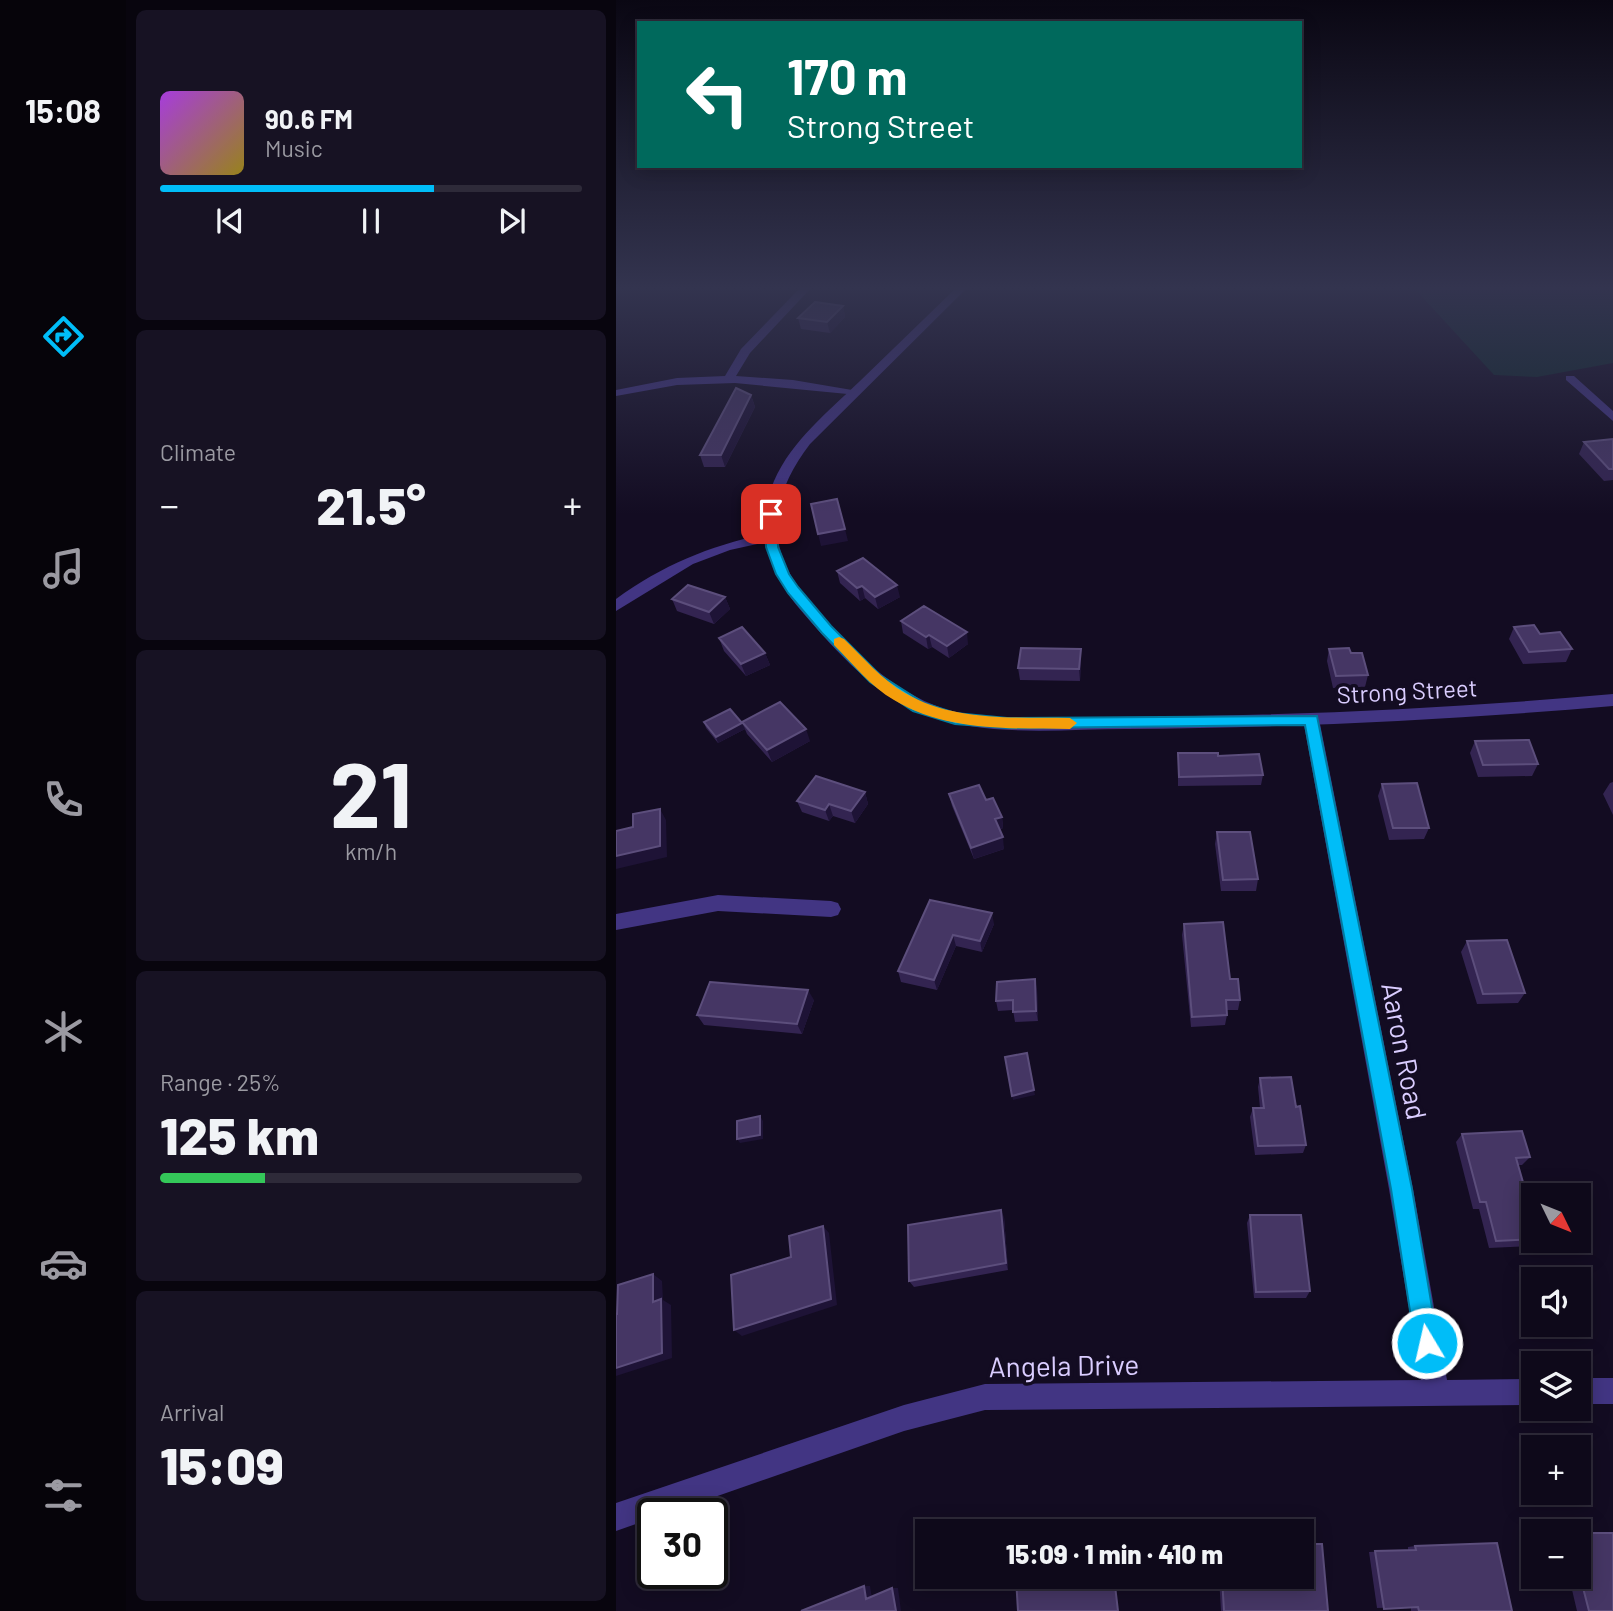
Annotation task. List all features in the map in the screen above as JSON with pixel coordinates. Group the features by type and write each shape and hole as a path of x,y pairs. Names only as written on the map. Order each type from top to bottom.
{"street":[{"path":"730,377 739,363"},
{"name":"Strong Street","path":"885,363 810,436 789,464 774,501 770,537 782,574 827,629 875,678 899,697 938,714 970,721 1007,723 1311,719 1480,712 1613,701"},
{"path":"616,393 684,381 730,377 784,381 854,393"},
{"path":"1570,378 1613,417"},
{"path":"616,607 688,559 711,550 770,537"},
{"name":"Aaron Road","path":"1311,719 1401,1189 1436,1394"},
{"path":"616,922 718,903 831,909"},
{"path":"1591,1391 1613,1391"},
{"name":"Angela Drive","path":"616,1517 904,1418 985,1397 1521,1392"}],"green space":[{"path":"1483,363 1612,363 1537,377 1494,375"}],"building":[{"path":"736,388 751,395 721,455 700,455"},
{"path":"1613,439 1613,469 1609,469 1584,442"},
{"path":"837,499 845,529 818,534 811,504"},
{"path":"863,558 897,585 875,597 862,586 857,588 837,571"},
{"path":"688,585 725,597 709,612 672,599"},
{"path":"924,606 967,632 947,646 929,635 926,637 901,621"},
{"path":"1534,625 1540,634 1560,632 1572,649 1529,652 1514,627"},
{"path":"742,627 765,653 741,664 719,638"},
{"path":"1021,648 1081,649 1079,669 1018,668"},
{"path":"1349,648 1351,653 1362,653 1368,675 1336,676 1329,649"},
{"path":"780,702 806,729 767,750 742,722"},
{"path":"730,709 742,723 716,737 704,722"},
{"path":"1529,740 1538,764 1483,765 1475,741"},
{"path":"1178,753 1218,753 1218,756 1259,754 1263,775 1179,777"},
{"path":"816,776 865,792 851,811 829,804 825,810 797,801"},
{"path":"1417,783 1429,828 1393,828 1382,784"},
{"path":"979,785 986,800 993,798 1002,817 995,819 1003,837 971,848 949,794"},
{"path":"660,809 660,846 616,856 616,831 633,827 633,814"},
{"path":"1217,832 1250,832 1258,879 1223,880"},
{"path":"930,900 992,913 980,941 953,935 934,980 898,971"},
{"path":"1223,922 1230,979 1238,979 1240,1000 1226,1000 1227,1015 1192,1017 1184,924"},
{"path":"1507,940 1525,993 1483,994 1467,941"},
{"path":"1035,979 1036,1011 1013,1012 1013,1000 996,1001 997,982"},
{"path":"710,982 808,990 797,1024 697,1015"},
{"path":"1027,1053 1034,1090 1012,1096 1005,1057"},
{"path":"1291,1077 1296,1107 1300,1106 1306,1145 1258,1146 1253,1108 1264,1108 1260,1078"},
{"path":"760,1116 760,1135 737,1139 737,1121"},
{"path":"1522,1131 1530,1157 1516,1158 1523,1183 1521,1183 1521,1240 1496,1241 1486,1202 1480,1202 1462,1134"},
{"path":"1001,1210 1006,1263 909,1281 908,1225"},
{"path":"1250,1215 1301,1215 1310,1291 1256,1292"},
{"path":"823,1226 831,1299 734,1330 731,1275 791,1257 789,1236"},
{"path":"653,1274 653,1302 661,1299 662,1353 616,1368 618,1285"},
{"path":"1591,1533 1613,1533 1613,1611 1589,1611 1583,1589 1591,1589"},
{"path":"1497,1543 1512,1611 1419,1611 1418,1607 1384,1609 1375,1551 1416,1550 1415,1546"},
{"path":"1314,1544 1322,1544 1328,1611 1224,1611 1223,1589 1314,1589"},
{"path":"864,1586 866,1599 892,1588 896,1611 801,1611"},
{"path":"1017,1589 1115,1589 1118,1611 1018,1611"}],"slow traffic":[{"path":"839,642 875,678 899,697 918,707 970,721 1070,723"}],"route":[{"path":"771,514 772,547 777,564 793,590 875,678 899,697 918,707 970,721 1007,723 1311,719 1401,1189 1427,1343"}]}
